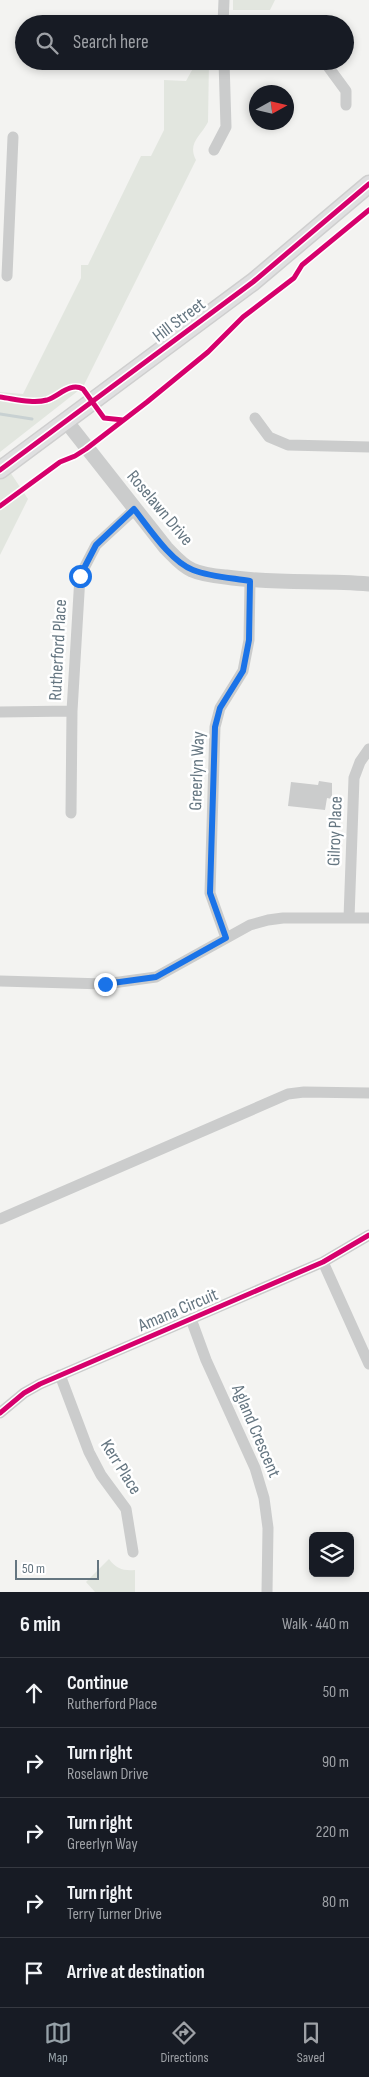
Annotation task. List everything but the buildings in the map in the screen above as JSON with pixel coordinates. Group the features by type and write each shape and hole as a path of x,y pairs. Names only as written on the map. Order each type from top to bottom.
{"main road":[{"name":"Hill Street","path":"0,470 253,282 369,184"}],"street":[{"path":"223,15 224,0"},
{"path":"214,150 226,128 224,70"},
{"path":"331,70 346,91 346,105"},
{"path":"7,276 4,214 13,137"},
{"path":"255,418 269,437 288,445 369,446"},
{"name":"Roselawn Drive","path":"66,421 166,548 179,561 192,570 210,575 250,581 336,581 369,584"},
{"name":"Rutherford Place","path":"71,813 72,712 80,576 96,545 134,509"},
{"name":"Greerlyn Way","path":"226,938 210,893 215,727 220,708 243,671 249,640 250,581"},
{"path":"0,712 72,712"},
{"name":"Gilroy Place","path":"349,918 354,778 360,762 369,748"},
{"path":"0,981 105,984 156,977 250,925 268,920 283,918 369,918"},
{"path":"0,1219 288,1094 304,1092 369,1093"},
{"name":"Amana Circuit","path":"0,1413 24,1393 60,1375 323,1262 369,1236"},
{"path":"323,1262 369,1364"},
{"name":"Agland Crescent","path":"191,1319 206,1360 255,1468 264,1498 268,1528 267,1592"},
{"name":"Kerr Place","path":"60,1375 89,1452 100,1475 126,1509 134,1552"}],"shaded area":[{"path":"233,0 275,0 270,10 233,10"},
{"path":"192,70 209,70 208,122 194,144 193,149 196,160 83,387 0,452 0,392 23,394 81,278 81,265 88,265 141,156 151,156 164,130 164,80 186,81"},
{"path":"0,457 28,499 0,555"},
{"path":"109,1559 120,1569 135,1570 135,1592 95,1592 86,1582"}],"waterway":[{"path":"0,414 32,419"}],"cycle path":[{"path":"0,470 253,282 369,184"},
{"path":"0,506 60,462 86,449 147,402 208,352 243,317 294,278 302,265 369,210"},
{"path":"0,397 36,402 47,400 69,388 78,387 83,389 104,418 123,420"},
{"path":"0,1413 24,1393 40,1384 323,1262 369,1235"}],"route":[{"path":"80,576 96,545 134,509 166,548 179,561 192,570 210,575 250,581 249,640 243,671 220,708 215,727 210,893 226,938 156,977 105,984"}]}
